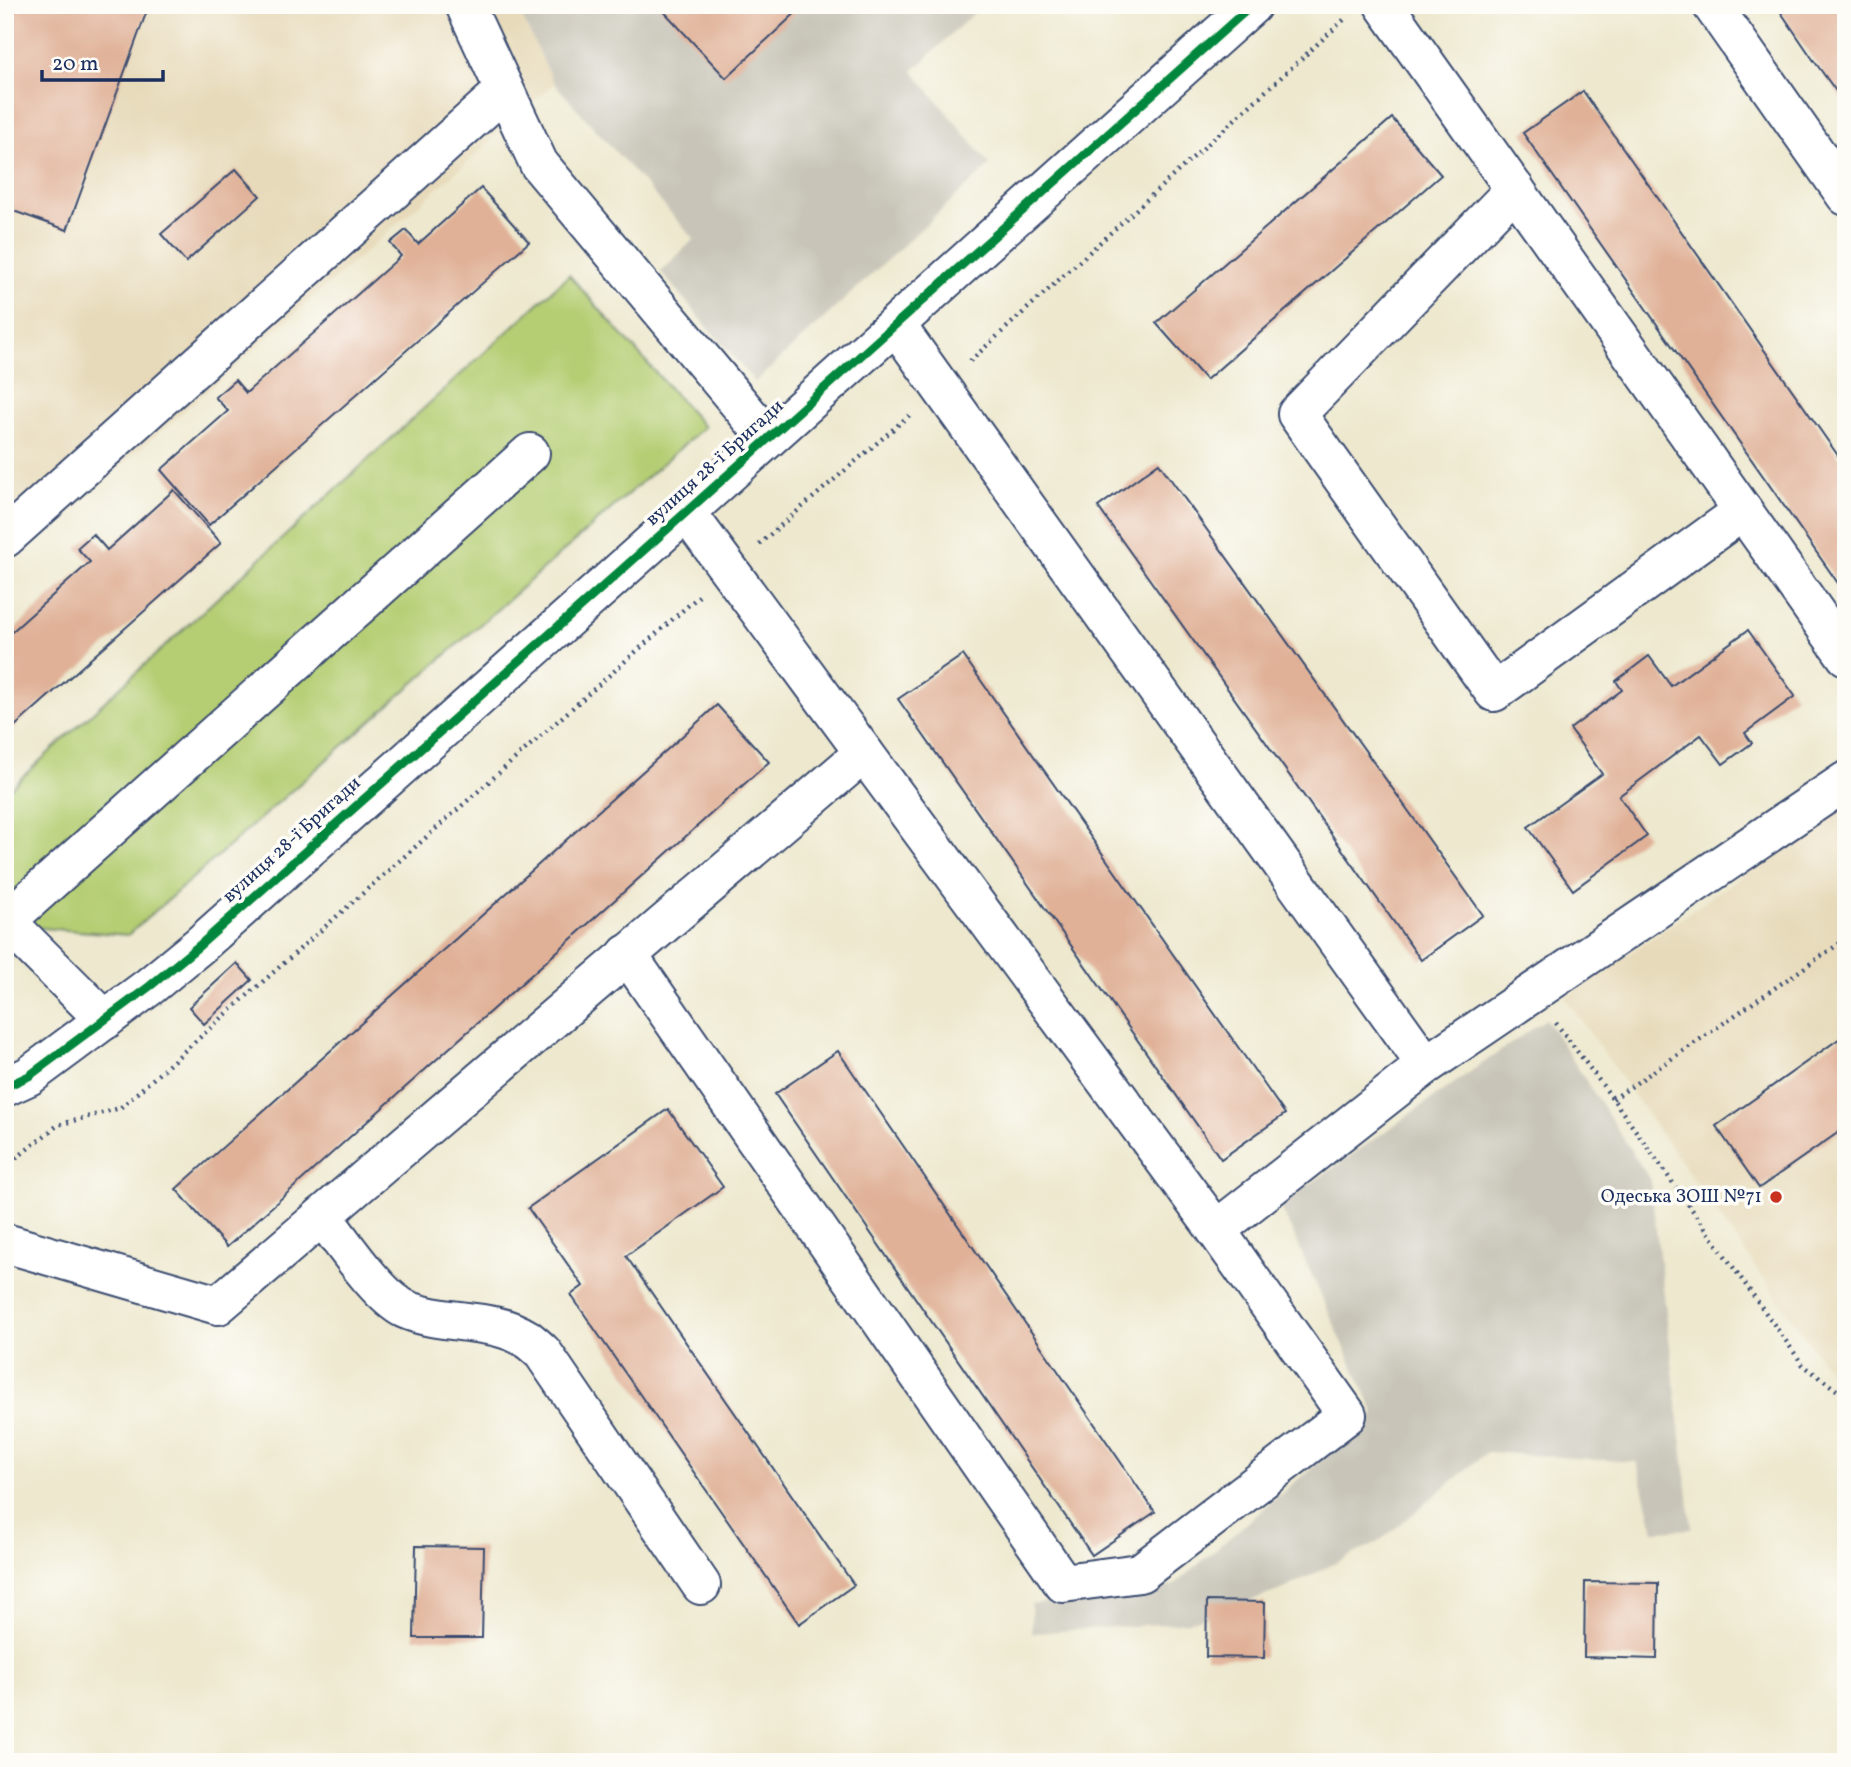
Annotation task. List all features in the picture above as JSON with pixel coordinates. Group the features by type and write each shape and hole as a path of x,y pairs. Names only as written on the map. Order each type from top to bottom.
{"street":[{"path":"465,5 539,164 768,438"},
{"name":"вулиця 28-ї Бригади","path":"5,1087 29,1076 150,986 200,945 687,513 1252,5"},
{"path":"1712,5 1846,195"},
{"path":"1367,10 1515,189 1846,656"},
{"path":"5,538 505,91"},
{"path":"1515,189 1297,414 1494,692 1743,511"},
{"path":"896,325 1426,1065"},
{"path":"105,1020 6,921 530,453"},
{"path":"627,954 1063,1583 1140,1573 1347,1415 1216,1230 687,513"},
{"path":"5,1243 218,1305 864,753"},
{"path":"1216,1230 1426,1065 1846,781"},
{"path":"323,1216 388,1298 404,1308 425,1316 500,1328 526,1338 543,1353 701,1585"}],"path":[{"path":"5,1167 58,1125 120,1108 729,570 941,388 1367,10"},
{"path":"1614,1099 1846,939"},
{"path":"1533,992 1614,1099 1803,1365 1846,1397"}],"shaded area":[{"path":"5,5 516,5 554,83 5,568"},
{"path":"516,5 975,5 978,9 913,71 990,165 755,382 661,272 694,239 554,83"},
{"name":"Одеська ЗОШ №71","path":"1846,804 1846,1395 1565,998"},
{"path":"1546,1019 1650,1180 1692,1529 1654,1531 1637,1462 1487,1452 1380,1541 1281,1590 1188,1622 1032,1633 1031,1604 1173,1586 1375,1414 1280,1205"}],"green space":[{"path":"569,275 704,427 128,935 5,925 5,793"}],"building":[{"path":"17,5 149,5 67,230 5,208 5,37"},
{"path":"658,5 804,5 726,78"},
{"path":"1776,5 1846,5 1846,105 1812,58"},
{"path":"1583,91 1846,467 1846,581 1840,586 1523,133"},
{"path":"1392,118 1441,175 1206,380 1156,323"},
{"path":"236,169 260,196 186,262 161,234"},
{"path":"481,188 529,242 209,525 161,470 228,411 215,397 235,380 246,393 401,256 390,243 406,230 418,244"},
{"path":"1159,463 1483,915 1421,960 1098,507"},
{"path":"174,490 221,543 5,735 5,638 90,562 77,548 93,534 107,550"},
{"path":"1748,630 1795,696 1745,733 1752,743 1723,764 1701,735 1619,796 1647,836 1573,890 1528,827 1602,774 1570,729 1622,690 1616,681 1649,656 1671,686"},
{"path":"963,655 1285,1114 1221,1159 898,699"},
{"path":"717,705 769,762 227,1247 176,1189"},
{"path":"237,963 252,980 204,1024 189,1007"},
{"path":"1846,1034 1846,1127 1759,1188 1716,1126"},
{"path":"838,1051 1155,1512 1092,1555 775,1094"},
{"path":"668,1109 723,1187 626,1256 854,1585 799,1624 571,1295 583,1286 528,1208"},
{"path":"416,1546 484,1547 482,1638 414,1638"},
{"path":"1585,1582 1658,1583 1657,1659 1584,1657"},
{"path":"1207,1601 1265,1602 1264,1658 1206,1657"}],"cycle path":[{"path":"5,1087 29,1076 150,986 200,945 1252,5"}],"place":[{"name":"Одеська ЗОШ №71","path":"1776,1197"}]}
